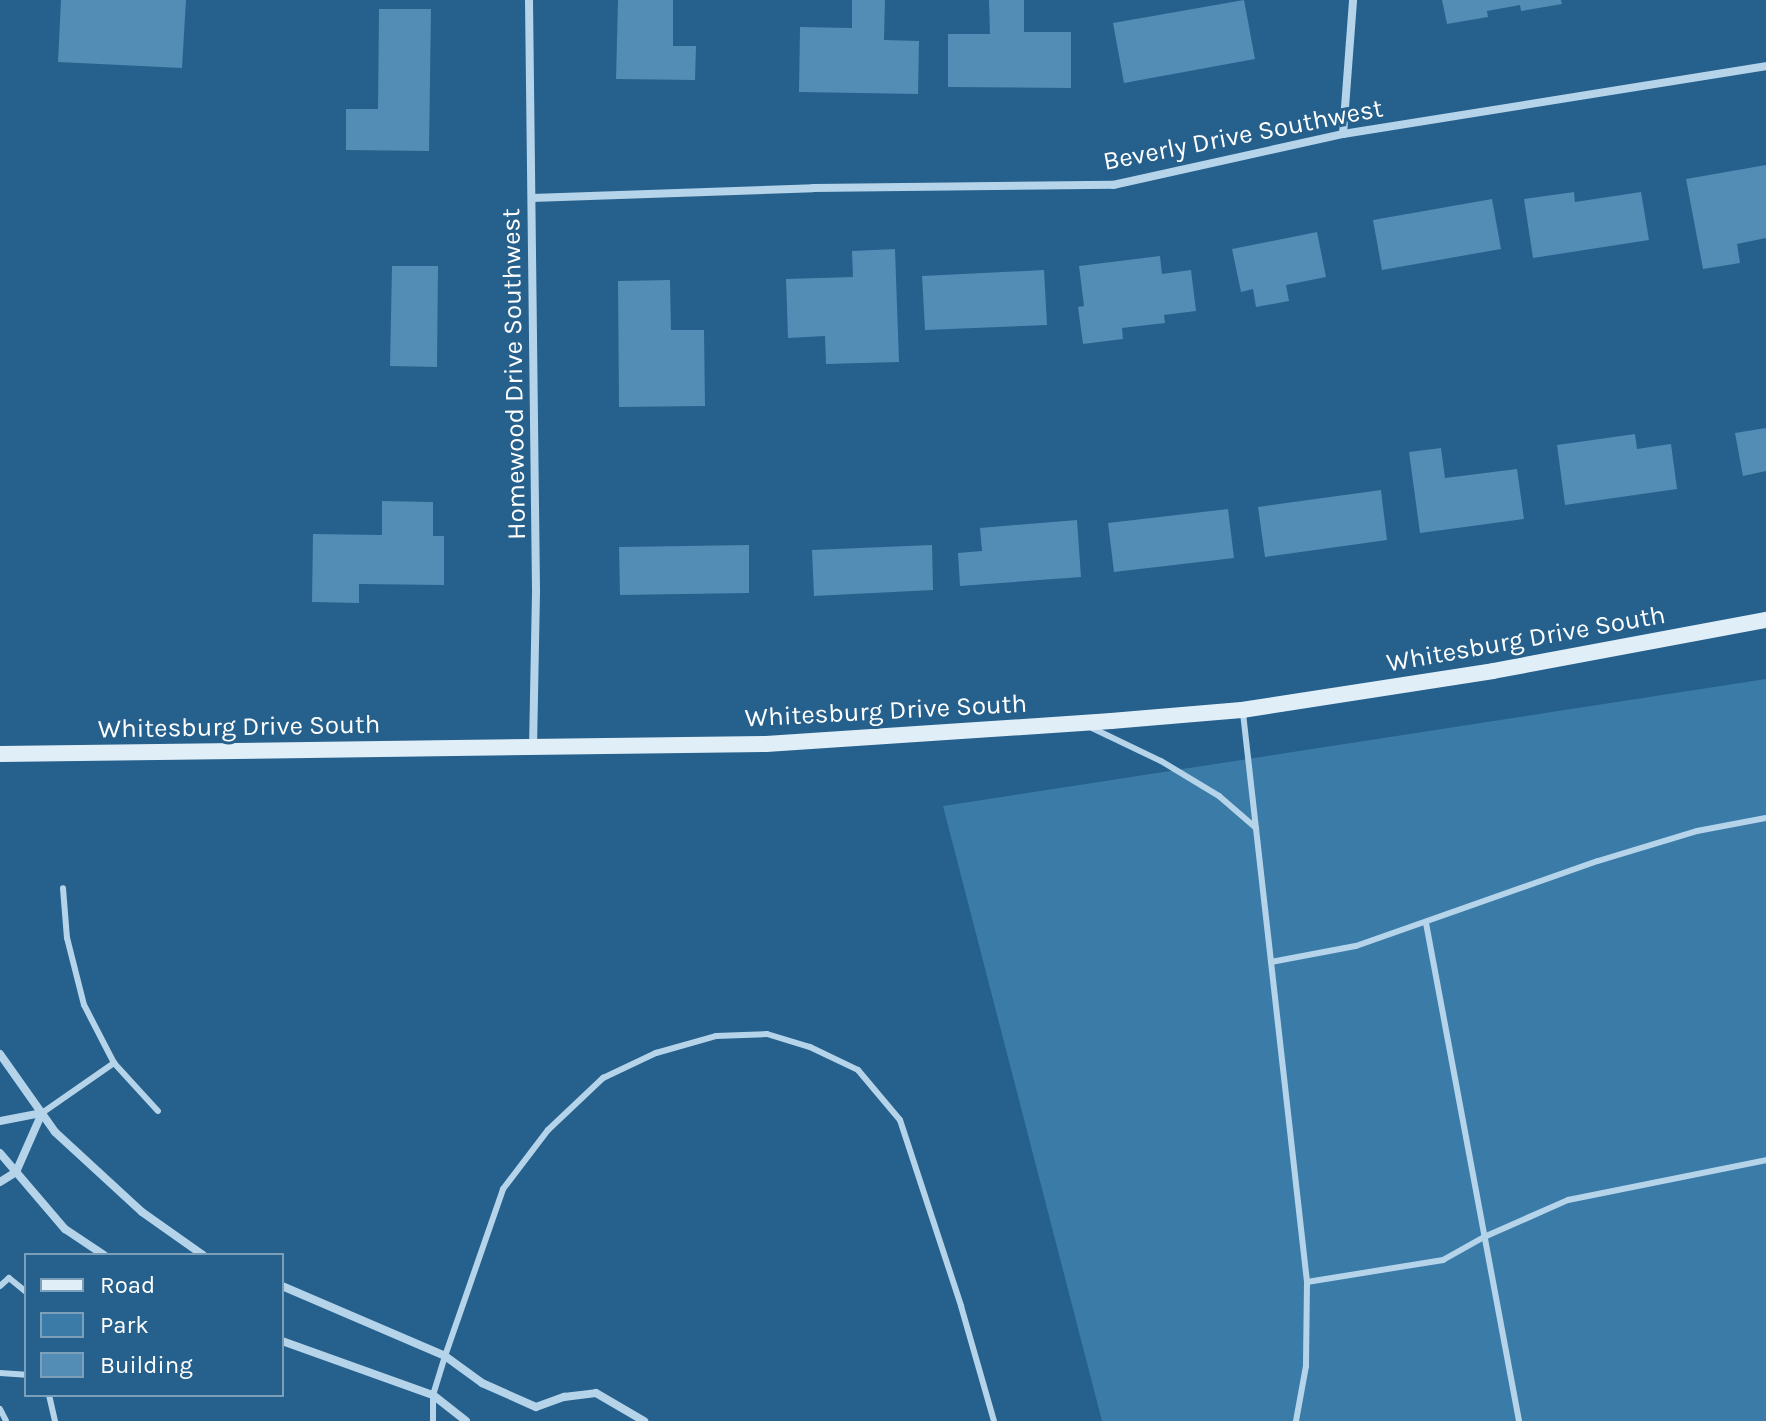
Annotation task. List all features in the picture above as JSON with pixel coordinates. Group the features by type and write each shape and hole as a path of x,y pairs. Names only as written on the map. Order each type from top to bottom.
{"main road":[{"name":"Whitesburg Drive South","path":"0,754 766,744 1082,723 1242,710 1493,671 1766,620"}],"street":[{"name":"Homewood Drive Southwest","path":"529,0 536,592 533,747"},
{"path":"1343,134 1353,0"},
{"name":"Beverly Drive Southwest","path":"532,198 813,188 1113,185 1343,134 1766,66"},
{"path":"0,1054 55,1132 142,1212 200,1253"},
{"path":"0,1121 42,1113"},
{"path":"0,1182 16,1172 42,1113"},
{"path":"0,1153 65,1229 101,1253"},
{"path":"284,1287 445,1356 482,1383 536,1407 564,1397 596,1393 644,1421"},
{"path":"284,1342 433,1395 466,1421"}],"lane":[{"path":"1242,710 1307,1282 1306,1366 1296,1421"},
{"path":"1082,723 1161,761 1208,789 1257,828"},
{"path":"1271,962 1356,946 1598,861 1697,831 1766,818"},
{"path":"63,888 67,938 84,1005 114,1063 158,1111"},
{"path":"1426,923 1519,1421"},
{"path":"433,1421 433,1395 503,1189 548,1130 603,1078 656,1053 716,1036 767,1034 810,1047 858,1070 900,1120 961,1306 994,1421"},
{"path":"42,1113 114,1063"},
{"path":"1307,1282 1443,1260 1484,1237 1568,1200 1766,1160"},
{"path":"0,1286 9,1278 24,1290"},
{"path":"0,1373 24,1375"},
{"path":"49,1397 55,1421"},
{"path":"0,1409 6,1421"}],"green space":[{"path":"1766,679 1766,1421 1102,1421 943,806"}],"building":[{"path":"61,0 186,0 182,68 58,62"},
{"path":"618,0 673,0 673,46 696,46 695,80 616,79"},
{"path":"852,0 885,0 884,40 919,41 918,94 799,92 800,27 852,28"},
{"path":"989,0 1024,0 1024,32 1071,32 1071,88 948,87 948,34 990,34"},
{"path":"1244,0 1255,59 1124,83 1113,23"},
{"path":"1442,0 1561,0 1562,4 1521,11 1520,5 1487,11 1488,17 1447,24"},
{"path":"379,9 431,9 429,151 346,150 346,109 378,109"},
{"path":"1766,165 1766,238 1737,244 1740,263 1703,269 1686,179"},
{"path":"1574,192 1575,202 1641,192 1649,240 1533,258 1524,199"},
{"path":"1492,199 1501,249 1382,270 1373,220"},
{"path":"1317,232 1326,277 1286,285 1289,301 1256,307 1253,289 1241,292 1232,249"},
{"path":"895,249 899,362 826,364 825,336 788,338 786,279 853,277 852,251"},
{"path":"1160,256 1162,274 1191,270 1196,311 1164,315 1165,323 1122,328 1123,339 1083,344 1078,307 1084,306 1079,266"},
{"path":"392,266 438,266 437,367 390,366"},
{"path":"1044,270 1047,325 925,330 922,276"},
{"path":"670,280 671,330 704,330 705,406 619,407 618,281"},
{"path":"1766,428 1766,471 1743,476 1735,433"},
{"path":"1635,434 1637,449 1671,444 1677,489 1565,505 1557,445"},
{"path":"1441,448 1445,478 1517,469 1524,519 1420,533 1409,452"},
{"path":"1381,490 1387,540 1265,557 1258,507"},
{"path":"382,501 433,502 433,536 444,536 444,585 359,584 359,603 312,602 313,534 382,535"},
{"path":"1228,509 1234,558 1114,572 1108,523"},
{"path":"1077,520 1081,577 960,586 958,553 982,551 980,528"},
{"path":"749,545 749,593 620,595 619,547"},
{"path":"932,545 933,590 814,596 812,550"}]}
